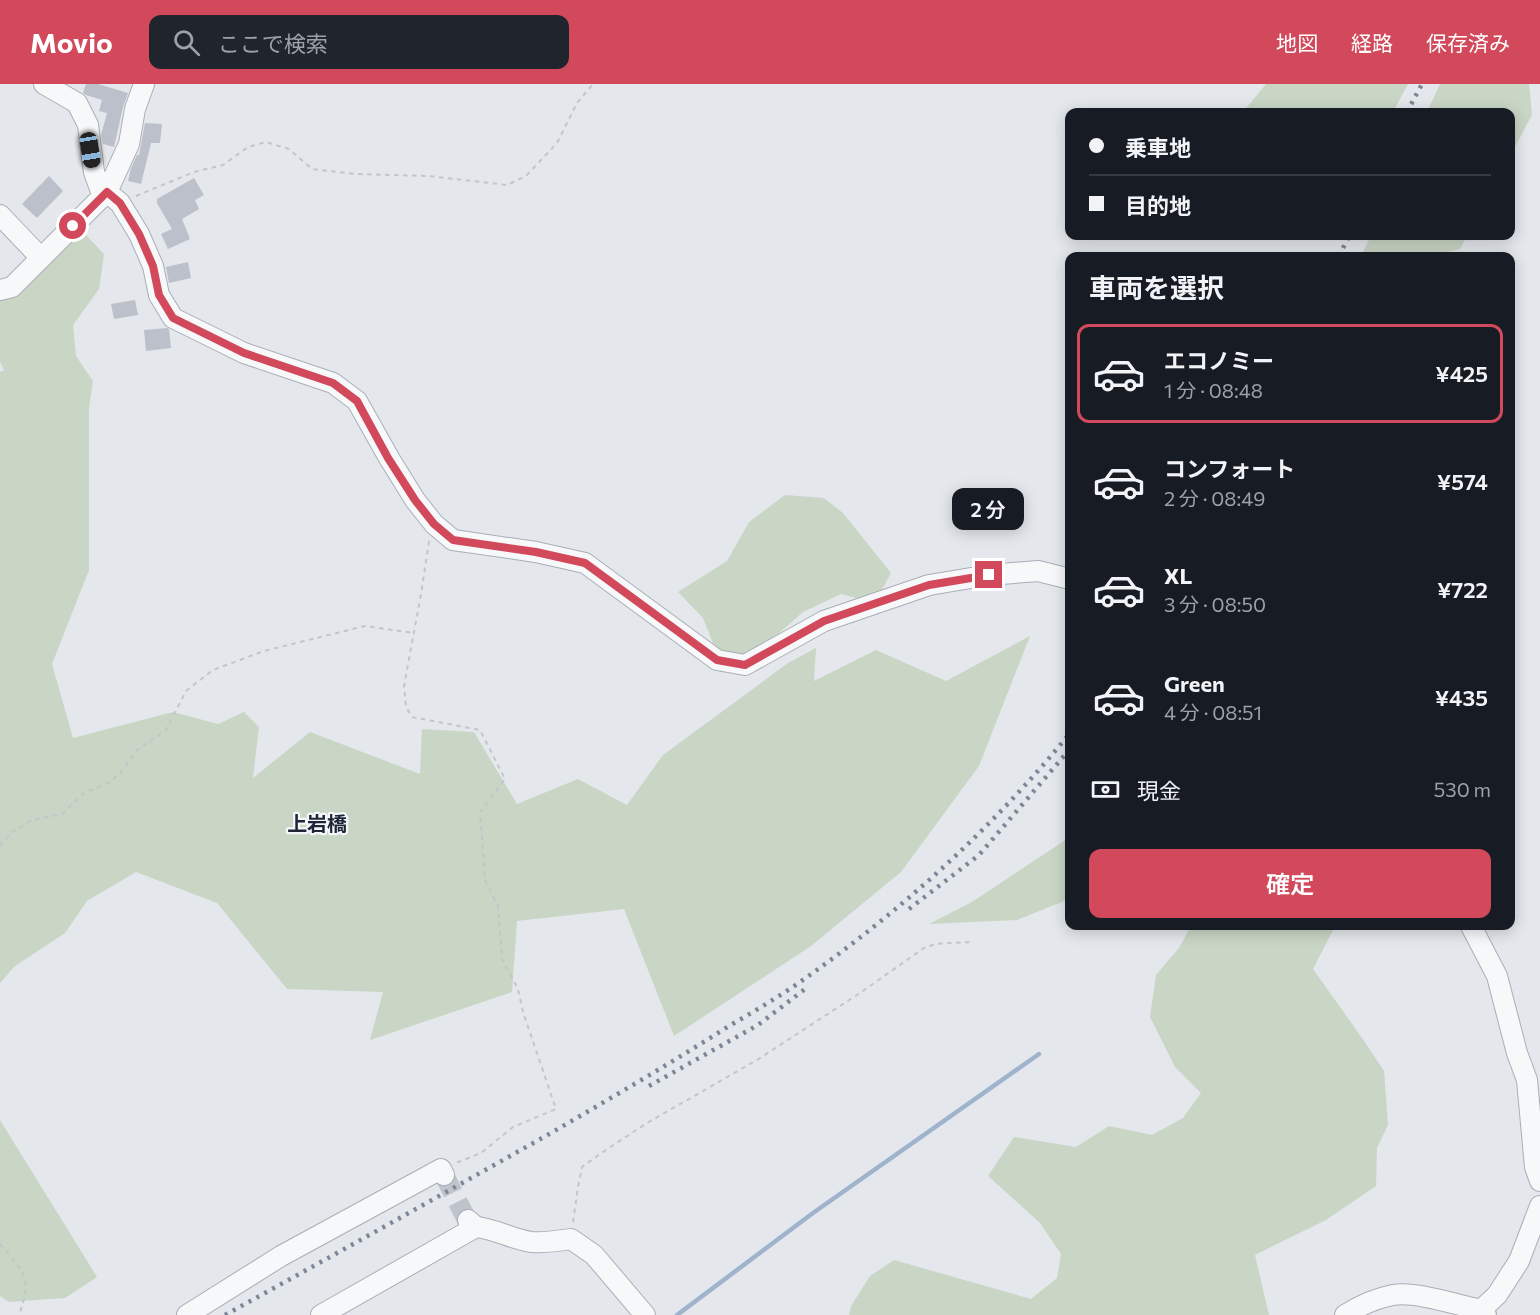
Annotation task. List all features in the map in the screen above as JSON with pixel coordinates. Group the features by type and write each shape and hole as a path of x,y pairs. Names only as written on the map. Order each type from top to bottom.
{"street":[{"path":"44,84 77,103 88,125 94,172 139,234 153,266 159,295 173,318 244,353 333,383 357,401 415,500 434,524 453,540 536,552 585,563 717,660 745,665 824,621 929,585 989,575 1038,571 1065,578"},
{"path":"0,290 12,287 110,197 129,144 135,109 144,84"},
{"path":"0,215 41,258"},
{"path":"1473,930 1497,976 1517,1053 1527,1080 1535,1167 1540,1180"},
{"path":"187,1315 281,1256 442,1172"},
{"path":"1345,1315 1377,1300 1395,1295 1423,1297 1483,1312 1519,1261 1540,1206"},
{"path":"321,1315 471,1223 531,1242 571,1239 594,1255 645,1315"}],"path":[{"path":"110,197 223,165 248,147 266,142 290,149 312,169 355,174 429,176 507,185 526,176 557,142 577,103 593,84"},
{"path":"434,524 427,550 404,686 406,706 412,717 480,730 505,779 480,812 485,880 498,906 502,959 518,989 523,1012 556,1108 513,1127 481,1153 465,1158 442,1172"},
{"path":"0,846 12,832 32,820 62,814 84,793 110,782 122,771 137,750 166,730 186,691 213,670 264,651 364,626 414,633"},
{"path":"571,1239 582,1167 647,1123 757,1060 924,948 935,944 972,942"},
{"path":"0,1244 23,1272 26,1297 19,1315"}],"green space":[{"path":"1266,84 1408,84 1395,108 1246,108"},
{"path":"1440,84 1529,84 1532,115 1515,147 1515,108 1429,108"},
{"path":"85,234 104,254 99,289 73,325 76,356 93,381 89,408 89,570 52,664 73,738 173,712 218,724 244,712 259,727 253,778 310,732 420,774 422,729 474,732 517,804 578,779 627,805 663,755 788,663 816,648 814,681 876,650 946,681 1030,636 979,766 901,872 811,946 674,1036 624,909 517,921 512,992 370,1040 383,992 287,989 217,903 136,872 87,901 65,933 15,966 0,983 0,372 4,370 0,362 0,287"},
{"path":"1369,240 1465,240 1460,249 1448,252 1363,252"},
{"path":"785,495 824,498 843,513 891,573 879,595 860,599 841,594 803,612 750,659 716,651 703,618 678,592 727,561 749,522"},
{"path":"1065,840 1065,901 1017,920 929,924 972,902"},
{"path":"1189,930 1333,930 1313,969 1384,1071 1388,1125 1377,1148 1376,1186 1326,1220 1255,1255 1269,1315 849,1315 851,1306 870,1276 894,1260 1031,1299 1057,1278 1061,1254 1040,1223 988,1176 1014,1137 1076,1147 1109,1126 1152,1135 1183,1118 1201,1093 1175,1067 1150,1017 1156,975 1179,948"},
{"path":"0,1120 97,1277 65,1298 9,1302 0,1296"}],"building":[{"path":"86,84 98,84 128,93 114,147 103,144 101,135 107,113 99,111 102,100 83,93"},
{"path":"145,123 162,124 160,143 151,143 141,184 128,181 131,168 139,155"},
{"path":"49,176 63,191 37,218 22,204"},
{"path":"194,178 204,195 195,200 199,209 182,219 190,239 168,249 161,234 172,229 157,199"},
{"path":"188,262 191,278 169,283 166,267"},
{"path":"135,300 138,315 114,319 111,304"},
{"path":"167,328 171,348 146,351 144,330"}],"waterway":[{"path":"677,1315 813,1213 1039,1054"}],"tunnel":[{"path":"444,1175 466,1218"}],"railway":[{"path":"1409,108 1422,84"},
{"path":"1341,252 1347,240"},
{"path":"225,1315 551,1133 800,982 874,927 944,867 1009,802 1065,739"},
{"path":"909,909 979,855 1065,755"},
{"path":"649,1086 758,1025 809,986"}],"district":[{"name":"上岩橋","path":"317,824"}],"route":[{"path":"73,226 107,192 120,203 139,234 153,266 159,295 173,318 244,353 333,383 357,401 388,458 415,500 434,524 453,540 536,552 585,563 717,660 745,665 824,621 929,585 989,575"}]}
